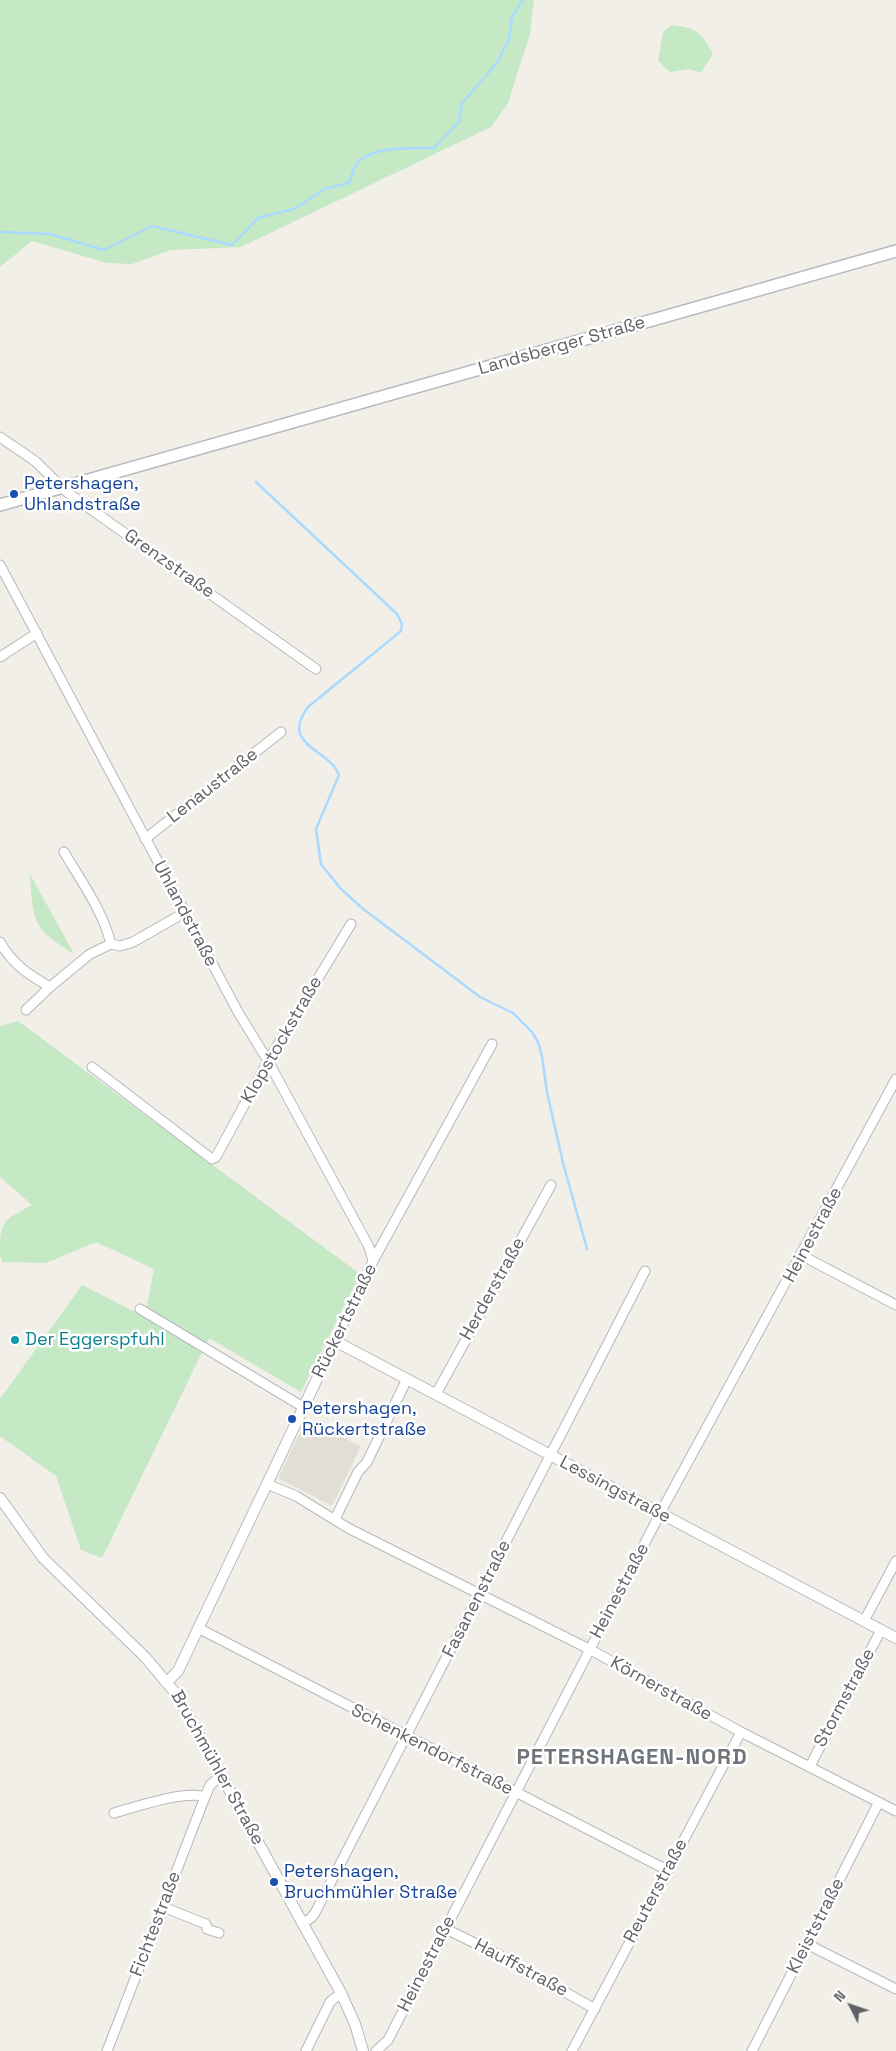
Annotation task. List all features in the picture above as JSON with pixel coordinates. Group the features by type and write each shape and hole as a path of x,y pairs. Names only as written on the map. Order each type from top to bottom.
{"main road":[{"name":"Landsberger Straße","path":"0,504 896,251"}],"street":[{"name":"Grenzstraße","path":"0,437 35,462 62,487 316,669"},
{"name":"Uhlandstraße","path":"0,565 184,913 238,1012 268,1061 369,1248 373,1261"},
{"path":"0,657 37,633"},
{"name":"Lenaustraße","path":"145,839 281,732"},
{"path":"64,852 88,892 108,932 111,944"},
{"path":"26,1010 50,987 90,954 111,944 120,946 133,942 184,913"},
{"name":"Klopstockstraße","path":"92,1067 212,1160 216,1157 268,1061 351,924"},
{"path":"0,942 14,962 25,972 50,987"},
{"name":"Rückertstraße","path":"167,1682 178,1671 373,1261 492,1044"},
{"name":"Heinestraße","path":"376,2051 388,2040 589,1649 896,1079"},
{"name":"Herderstraße","path":"436,1394 551,1185"},
{"path":"801,1255 896,1305"},
{"name":"Fasanenstraße","path":"303,1923 315,1913 645,1270"},
{"path":"140,1309 303,1407"},
{"name":"Lessingstraße","path":"335,1341 896,1638"},
{"path":"335,1519 358,1472 367,1462 407,1379"},
{"name":"Körnerstraße","path":"267,1484 296,1496 348,1528 589,1649 741,1732 896,1811"},
{"name":"Bruchmühler Straße","path":"0,1498 44,1558 167,1682 186,1710 341,1993 355,2024 364,2051"},
{"path":"864,1621 896,1560"},
{"name":"Schenkendorfstraße","path":"198,1628 667,1870"},
{"name":"Stormstraße","path":"810,1766 881,1630"},
{"name":"Reuterstraße","path":"572,2051 741,1732"},
{"name":"Fichtestraße","path":"107,2051 204,1797 210,1785 222,1775"},
{"path":"114,1813 180,1797 197,1794 204,1797"},
{"name":"Kleiststraße","path":"752,2051 879,1802"},
{"path":"163,1907 206,1924 207,1929 219,1933"},
{"name":"Hauffstraße","path":"446,1929 499,1955 595,2009"},
{"path":"807,1944 896,1989"},
{"path":"306,2051 330,2002 341,1993"}],"shaded area":[{"path":"306,1420 361,1446 332,1506 278,1478"}],"green space":[{"path":"0,0 534,0 530,34 508,103 491,127 241,247 171,250 132,264 107,263 32,241 0,267"},
{"path":"672,25 697,32 709,47 713,54 701,73 689,69 670,72 658,61 663,32"},
{"path":"30,874 74,954 50,937 37,922 32,903"},
{"path":"18,1021 360,1274 301,1392 209,1338 102,1558 81,1550 56,1476 0,1436 0,1399 82,1285 145,1317 154,1269 96,1242 46,1263 3,1262 0,1255 0,1237 4,1224 12,1216 32,1205 0,1177 0,1026"}],"waterway":[{"path":"0,232 50,234 104,250 152,226 232,245 258,218 294,209 325,189 349,183 356,165 371,154 392,149 434,148 459,122 462,103 497,63 509,39 512,17 523,0"},
{"path":"256,482 397,614 402,624 401,631 308,707 301,720 299,730 302,739 326,758 339,775 316,829 321,864 340,888 362,908 480,997 513,1013 532,1032 538,1042 542,1056 547,1092 563,1163 587,1249"}],"place":[{"name":"Petershagen, Uhlandstraße","path":"14,494"},
{"name":"Der Eggerspfuhl","path":"15,1340"},
{"name":"Petershagen, Rückertstraße","path":"292,1419"},
{"name":"Petershagen, Bruchmühler Straße","path":"274,1882"}],"district":[{"name":"PETERSHAGEN-NORD","path":"632,1758"}]}
